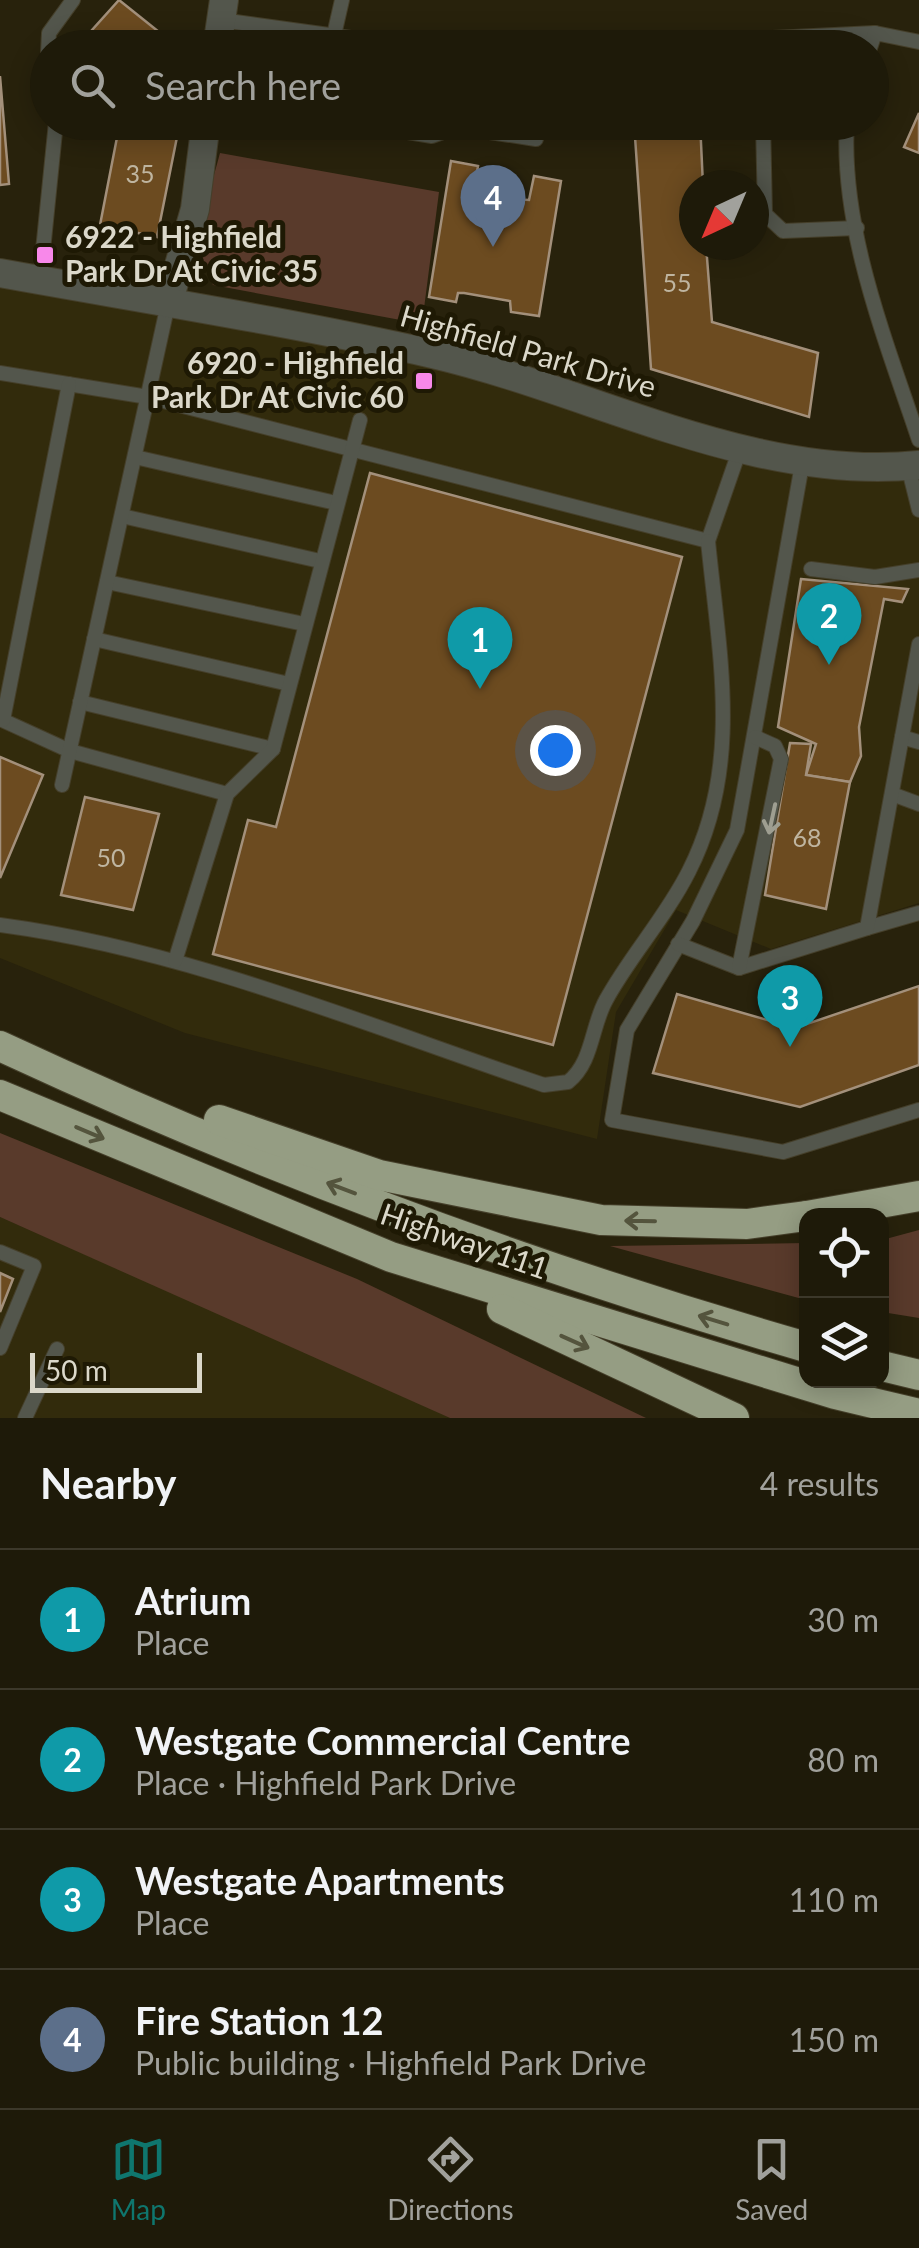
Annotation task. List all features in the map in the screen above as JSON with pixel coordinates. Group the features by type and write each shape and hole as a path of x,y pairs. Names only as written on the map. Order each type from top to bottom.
{"highway":[{"name":"Highway 111","path":"0,1046 135,1109 566,1274 799,1345"},
{"name":"Highway 111","path":"0,1095 391,1257 816,1388 919,1414"},
{"path":"135,1109 196,1112 378,1176 601,1220 746,1224 799,1217"},
{"path":"852,1208 919,1196"},
{"path":"391,1257 734,1418"},
{"path":"889,1368 919,1376"}],"street":[{"path":"168,304 195,209 204,140"},
{"name":"Highfield Park Drive","path":"0,273 436,355 741,446 803,460 868,470 916,457"}],"lane":[{"path":"50,30 73,0"},
{"path":"335,30 342,0"},
{"path":"221,22 286,30"},
{"path":"889,41 919,42"},
{"path":"40,280 54,140"},
{"path":"764,140 766,214 774,225 783,231 857,228"},
{"path":"847,140 845,160 857,228 916,457 919,510"},
{"path":"62,786 168,304"},
{"path":"0,373 148,396 708,540"},
{"path":"69,384 2,720 70,751 227,794"},
{"path":"175,962 227,794 273,749 360,420"},
{"path":"0,926 76,935 175,962 544,1085 557,1086 577,1075 604,1003 688,874 711,822 726,734 708,540 741,446"},
{"path":"135,457 336,503"},
{"path":"803,460 737,830 678,944 627,1030 612,1120 783,1152 919,1110"},
{"path":"122,516 320,561"},
{"path":"811,569 875,577 919,570"},
{"path":"107,582 304,624"},
{"path":"94,639 288,684"},
{"path":"867,928 919,644"},
{"path":"80,702 273,749"},
{"path":"739,968 782,759 775,746 755,737"},
{"path":"902,737 919,742"},
{"path":"892,794 919,804"},
{"path":"678,944 739,968 919,913"},
{"path":"0,1252 34,1266 0,1348"},
{"path":"25,1418 57,1349"}],"shaded area":[{"path":"220,153 439,192 422,324 213,285 202,253 201,236"},
{"path":"0,273 204,311 797,457 919,478 919,903 771,949 676,910 616,1012 597,1139 185,1033 0,958"},
{"path":"0,1133 357,1279 646,1418 450,1418 0,1217"},
{"path":"0,1217 327,1361 450,1418 0,1418"},
{"path":"919,1230 919,1318 889,1313 889,1238"},
{"path":"799,1243 799,1298 610,1246"}],"building":[{"path":"119,0 156,30 92,30"},
{"path":"0,76 9,184 0,185"},
{"path":"919,113 919,153 904,147"},
{"path":"117,140 176,140 157,237 100,225"},
{"path":"635,140 701,140 702,170 679,170 679,260 707,260 712,322 818,353 809,417 651,369"},
{"path":"451,161 478,166 474,190 513,199 529,200 534,176 561,181 539,316 511,312 510,301 464,293 458,293 456,302 429,297"},
{"path":"370,473 682,557 553,1045 213,954 248,820 276,827"},
{"path":"801,579 908,589 902,602 884,599 859,727 861,756 850,782 806,775 816,744 778,727"},
{"path":"790,743 811,744 806,775 850,782 826,909 765,895"},
{"path":"0,757 43,775 0,878"},
{"path":"85,797 159,814 133,910 61,895"},
{"path":"919,986 919,1065 800,1107 653,1073 677,994 795,1028"},
{"path":"0,1273 13,1279 0,1312"}],"place":[{"name":"Fire Station 12","path":"493,247"},
{"name":"6922 - Highfield Park Dr At Civic 35","path":"45,255"},
{"name":"6920 - Highfield Park Dr At Civic 60","path":"424,381"},
{"name":"Westgate Commercial Centre","path":"829,665"},
{"name":"Atrium","path":"480,689"},
{"name":"Westgate Apartments","path":"790,1047"}]}
